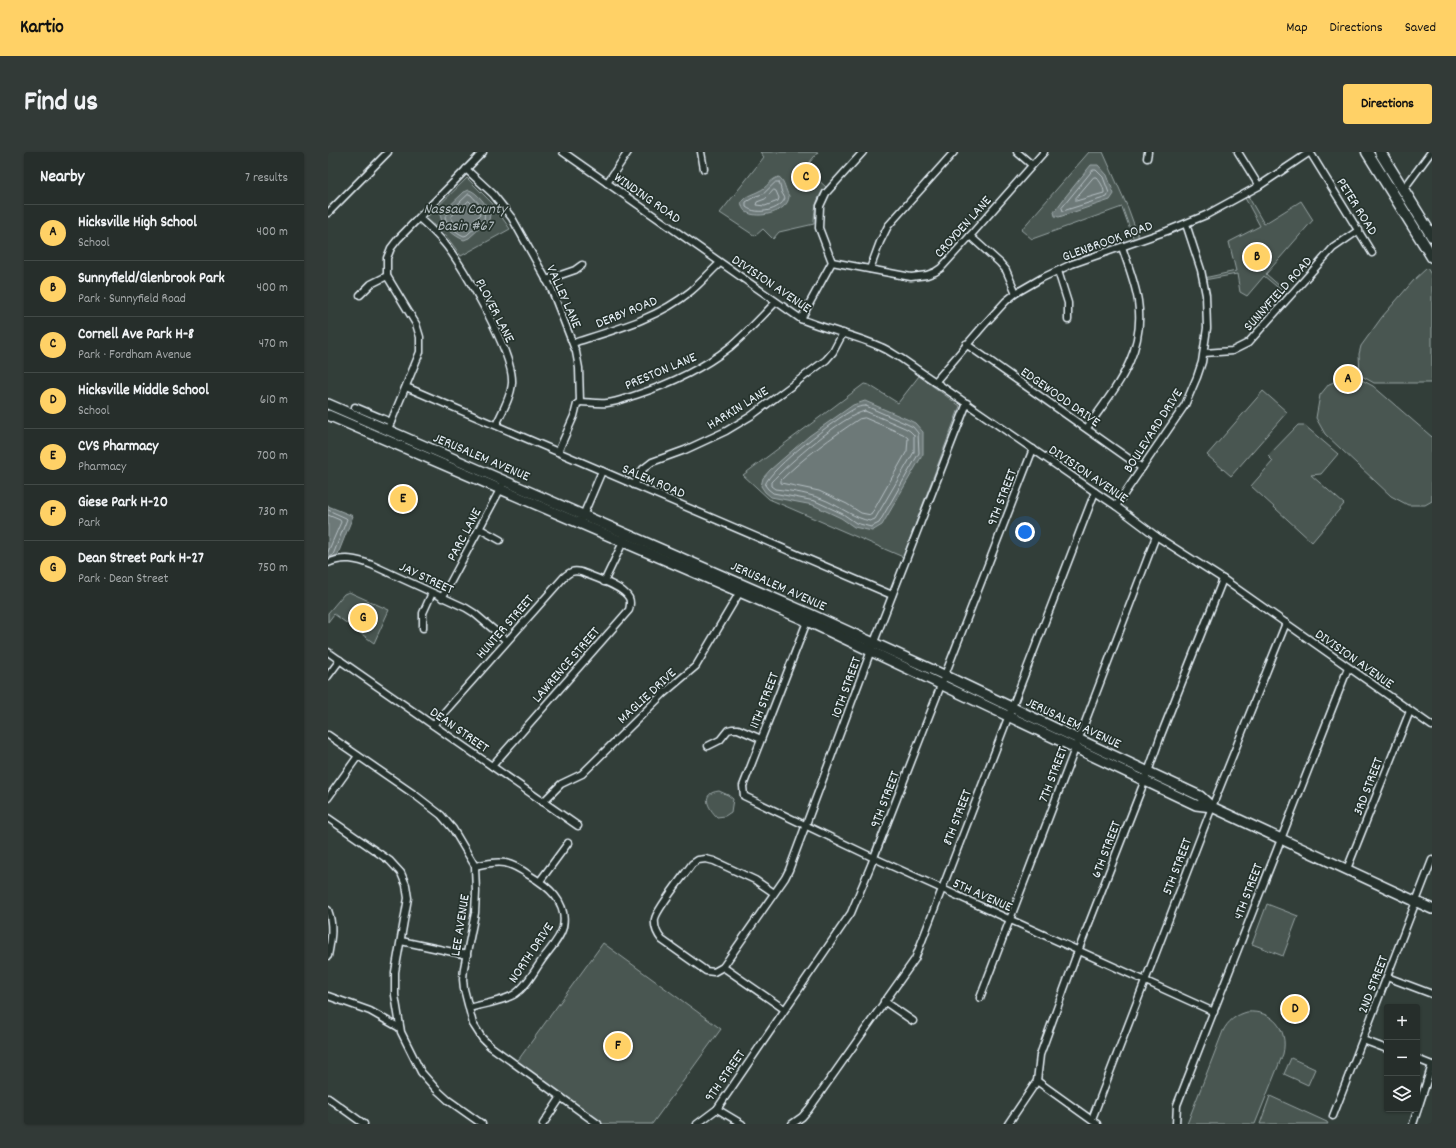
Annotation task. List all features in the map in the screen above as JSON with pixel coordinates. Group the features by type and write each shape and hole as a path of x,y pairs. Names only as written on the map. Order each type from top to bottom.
{"main road":[{"path":"1367,152 1432,257"},
{"path":"1380,152 1432,236"},
{"name":"JERUSALEM AVENUE","path":"328,404 390,426 503,485"},
{"name":"JERUSALEM AVENUE","path":"328,415 503,485 808,617 872,647 944,675 1010,712 1076,744 1146,776 1200,796 1212,807 1432,909"},
{"name":"JERUSALEM AVENUE","path":"872,647 940,685 1010,712"}],"street":[{"path":"328,213 388,152"},
{"path":"472,152 478,157"},
{"path":"390,426 420,352 420,337 416,324 387,276 387,258 391,248 482,152"},
{"name":"WINDING ROAD","path":"563,152 720,262"},
{"path":"607,183 628,152"},
{"path":"702,152 704,169"},
{"path":"801,319 832,262 819,228 820,206 826,193 863,152"},
{"path":"870,269 880,242 888,226 954,152"},
{"path":"1017,152 1032,165"},
{"name":"CROYDEN LANE","path":"832,262 910,277 927,275 941,268 1044,152"},
{"path":"1238,152 1260,186"},
{"name":"GLENBROOK ROAD","path":"935,382 995,312 1016,293 1042,278 1072,264 1186,224 1228,204 1260,186 1310,152"},
{"name":"PETER ROAD","path":"1310,152 1372,253"},
{"path":"1403,190 1431,152"},
{"name":"VALLEY LANE","path":"466,169 493,194 512,218 546,280 560,309 573,344 579,368 580,402 577,404 574,416 558,452"},
{"name":"PLOVER LANE","path":"419,218 446,245 458,262 484,306 503,348 510,367 512,384 509,396 496,426"},
{"name":"BOULEVARD DRIVE","path":"1116,506 1178,417 1188,400 1198,377 1204,353 1207,328 1206,295 1201,270 1186,224"},
{"name":"SUNNYFIELD ROAD","path":"1204,353 1232,351 1248,343 1333,248 1359,230"},
{"path":"970,236 1006,270 1016,293"},
{"path":"1087,428 1124,375 1132,358 1138,335 1138,300 1122,247"},
{"name":"DIVISION AVENUE","path":"720,262 801,319 822,328 843,333 881,347 902,359 1116,506 1156,536 1223,579 1431,725"},
{"name":"DERBY ROAD","path":"573,344 622,328 655,315 691,292 720,262"},
{"path":"546,280 575,270 582,265"},
{"path":"1058,271 1068,303 1068,320"},
{"path":"360,295 371,284 387,276"},
{"name":"PRESTON LANE","path":"580,402 614,402 656,388 700,368 730,347 776,302"},
{"name":"HARKIN LANE","path":"634,485 644,469 652,462 712,438 751,416 826,360 833,352 843,333"},
{"name":"EDGEWOOD DRIVE","path":"966,344 1142,468"},
{"name":"SALEM ROAD","path":"406,387 892,595"},
{"name":"10TH STREET","path":"723,967 789,870 872,647 967,403"},
{"name":"JERUSALEM AVENUE","path":"355,407 390,426"},
{"name":"9TH STREET","path":"697,1124 717,1108 851,913 874,858 1033,449"},
{"path":"582,520 602,471"},
{"name":"PARC LANE","path":"442,598 503,485"},
{"name":"8TH STREET","path":"792,1124 802,1117 809,1109 915,958 1095,492"},
{"path":"480,529 500,540"},
{"name":"7TH STREET","path":"980,998 1156,536"},
{"path":"604,582 625,538"},
{"name":"JAY STREET","path":"328,563 338,559 350,558 359,560 474,613 507,641"},
{"name":"HUNTER STREET","path":"433,725 564,577 570,572 576,570 604,582"},
{"name":"6TH STREET","path":"1008,1124 1037,1081 1040,1055 1078,950 1223,579"},
{"name":"LAWRENCE STREET","path":"492,766 628,610 630,603 629,598 619,588 604,582"},
{"name":"MAGLIE DRIVE","path":"543,802 561,784 582,774 663,694 696,666 742,589"},
{"path":"423,628 423,613 432,593"},
{"name":"11TH STREET","path":"744,796 743,786 808,617"},
{"name":"5TH STREET","path":"1092,1119 1212,807 1286,623"},
{"name":"DEAN STREET","path":"328,652 578,826"},
{"path":"328,676 340,660"},
{"name":"4TH STREET","path":"1176,1124 1177,1105 1348,668"},
{"name":"3RD STREET","path":"1347,870 1410,711"},
{"path":"1431,725 1432,717"},
{"path":"708,746 720,740 728,730 732,729 738,729 761,739"},
{"name":"LEE AVENUE","path":"328,735 415,795 441,815 453,829 475,866 476,913 463,979 464,989 475,1029 490,1046 598,1124"},
{"path":"328,798 358,756"},
{"name":"5TH AVENUE","path":"744,796 874,858 1214,1012"},
{"path":"328,818 390,861 401,873 406,885 408,898 395,972 395,996 400,1028 422,1072 436,1089 448,1100 482,1124"},
{"path":"540,881 568,843"},
{"path":"774,893 755,880 714,861 706,859 698,860 692,864 656,915 655,927 662,940 706,971 714,972 723,967 784,1009"},
{"name":"2ND STREET","path":"1333,1116 1432,860"},
{"name":"NORTH DRIVE","path":"469,1008 509,997 524,986 560,934 564,919 561,905 554,894 540,881 504,862 492,862 475,866"},
{"path":"328,910 332,930 328,956"},
{"path":"400,941 467,955"},
{"path":"1387,977 1432,994"},
{"path":"328,996 370,1011 400,1028"},
{"path":"884,1001 913,1021"},
{"path":"1363,1040 1384,1047"},
{"path":"1412,1124 1432,1065 1420,1060"},
{"path":"1037,1081 1097,1124"},
{"path":"542,1124 561,1097"},
{"path":"328,1098 364,1124"},
{"path":"717,1108 742,1124"}],"shaded area":[{"path":"760,152 818,152 805,168 826,187 816,204 814,224 779,232 773,239 763,229 755,236 720,213 764,157"},
{"path":"1089,152 1103,152 1128,208 1139,238 1134,240 1122,207 1032,239 1021,230"},
{"path":"467,178 492,203 510,229 461,256 444,233 426,218"},
{"path":"1248,196 1264,224 1301,201 1313,220 1266,274 1290,295 1288,296 1264,276 1247,296 1240,292 1237,274 1204,280 1204,278 1236,271 1229,242 1260,226 1245,198"},
{"path":"1427,268 1432,276 1432,383 1374,383 1360,375 1359,354 1361,346 1382,317 1414,280"},
{"path":"919,376 960,406 903,557 769,499 743,475 864,384 869,385 898,403"},
{"path":"1344,378 1360,379 1373,386 1432,437 1432,501 1425,505 1408,505 1391,496 1325,434 1316,418 1320,395 1329,384"},
{"path":"1263,391 1287,412 1231,476 1207,455"},
{"path":"1298,425 1304,425 1338,454 1321,474 1311,475 1344,504 1312,542 1251,486 1273,461 1268,456"},
{"path":"349,592 389,610 374,643 334,614 328,622 328,613 344,594"},
{"path":"719,791 733,799 731,812 725,816 717,817 709,805 708,798 713,792"},
{"path":"1267,904 1298,916 1283,956 1252,944"},
{"path":"603,943 721,1029 652,1124 599,1124 516,1063"},
{"path":"1247,1012 1264,1014 1277,1023 1281,1029 1284,1045 1283,1054 1255,1124 1187,1124 1223,1031 1227,1024 1233,1019"},
{"path":"1291,1058 1315,1069 1308,1085 1284,1074"},
{"path":"1270,1096 1327,1122 1328,1124 1260,1124"}],"water":[{"path":"1091,165 1098,165 1107,175 1114,194 1110,200 1059,217 1055,216 1054,212"},
{"path":"779,177 783,181 789,196 787,203 782,208 775,212 758,215 750,214 745,211 741,203 745,198 762,190 773,180"},
{"name":"Nassau County Basin #67","path":"469,190 475,193 482,200 490,215 489,220 469,238 464,240 449,230 443,223 440,215 464,192"},
{"path":"865,401 915,423 923,432 923,454 882,525 872,531 854,527 841,518 813,505 771,497 765,492 761,486 763,478 770,470 809,436 853,405"},
{"path":"328,506 353,516 336,559 328,562"}],"place":[{"name":"Cornell Ave Park H-8","path":"806,177"},
{"name":"Sunnyfield/Glenbrook Park","path":"1257,257"},
{"name":"Hicksville High School","path":"1348,379"},
{"name":"CVS Pharmacy","path":"403,499"},
{"name":"Dean Street Park H-27","path":"363,618"},
{"name":"Hicksville Middle School","path":"1295,1009"},
{"name":"Giese Park H-20","path":"618,1046"}]}
